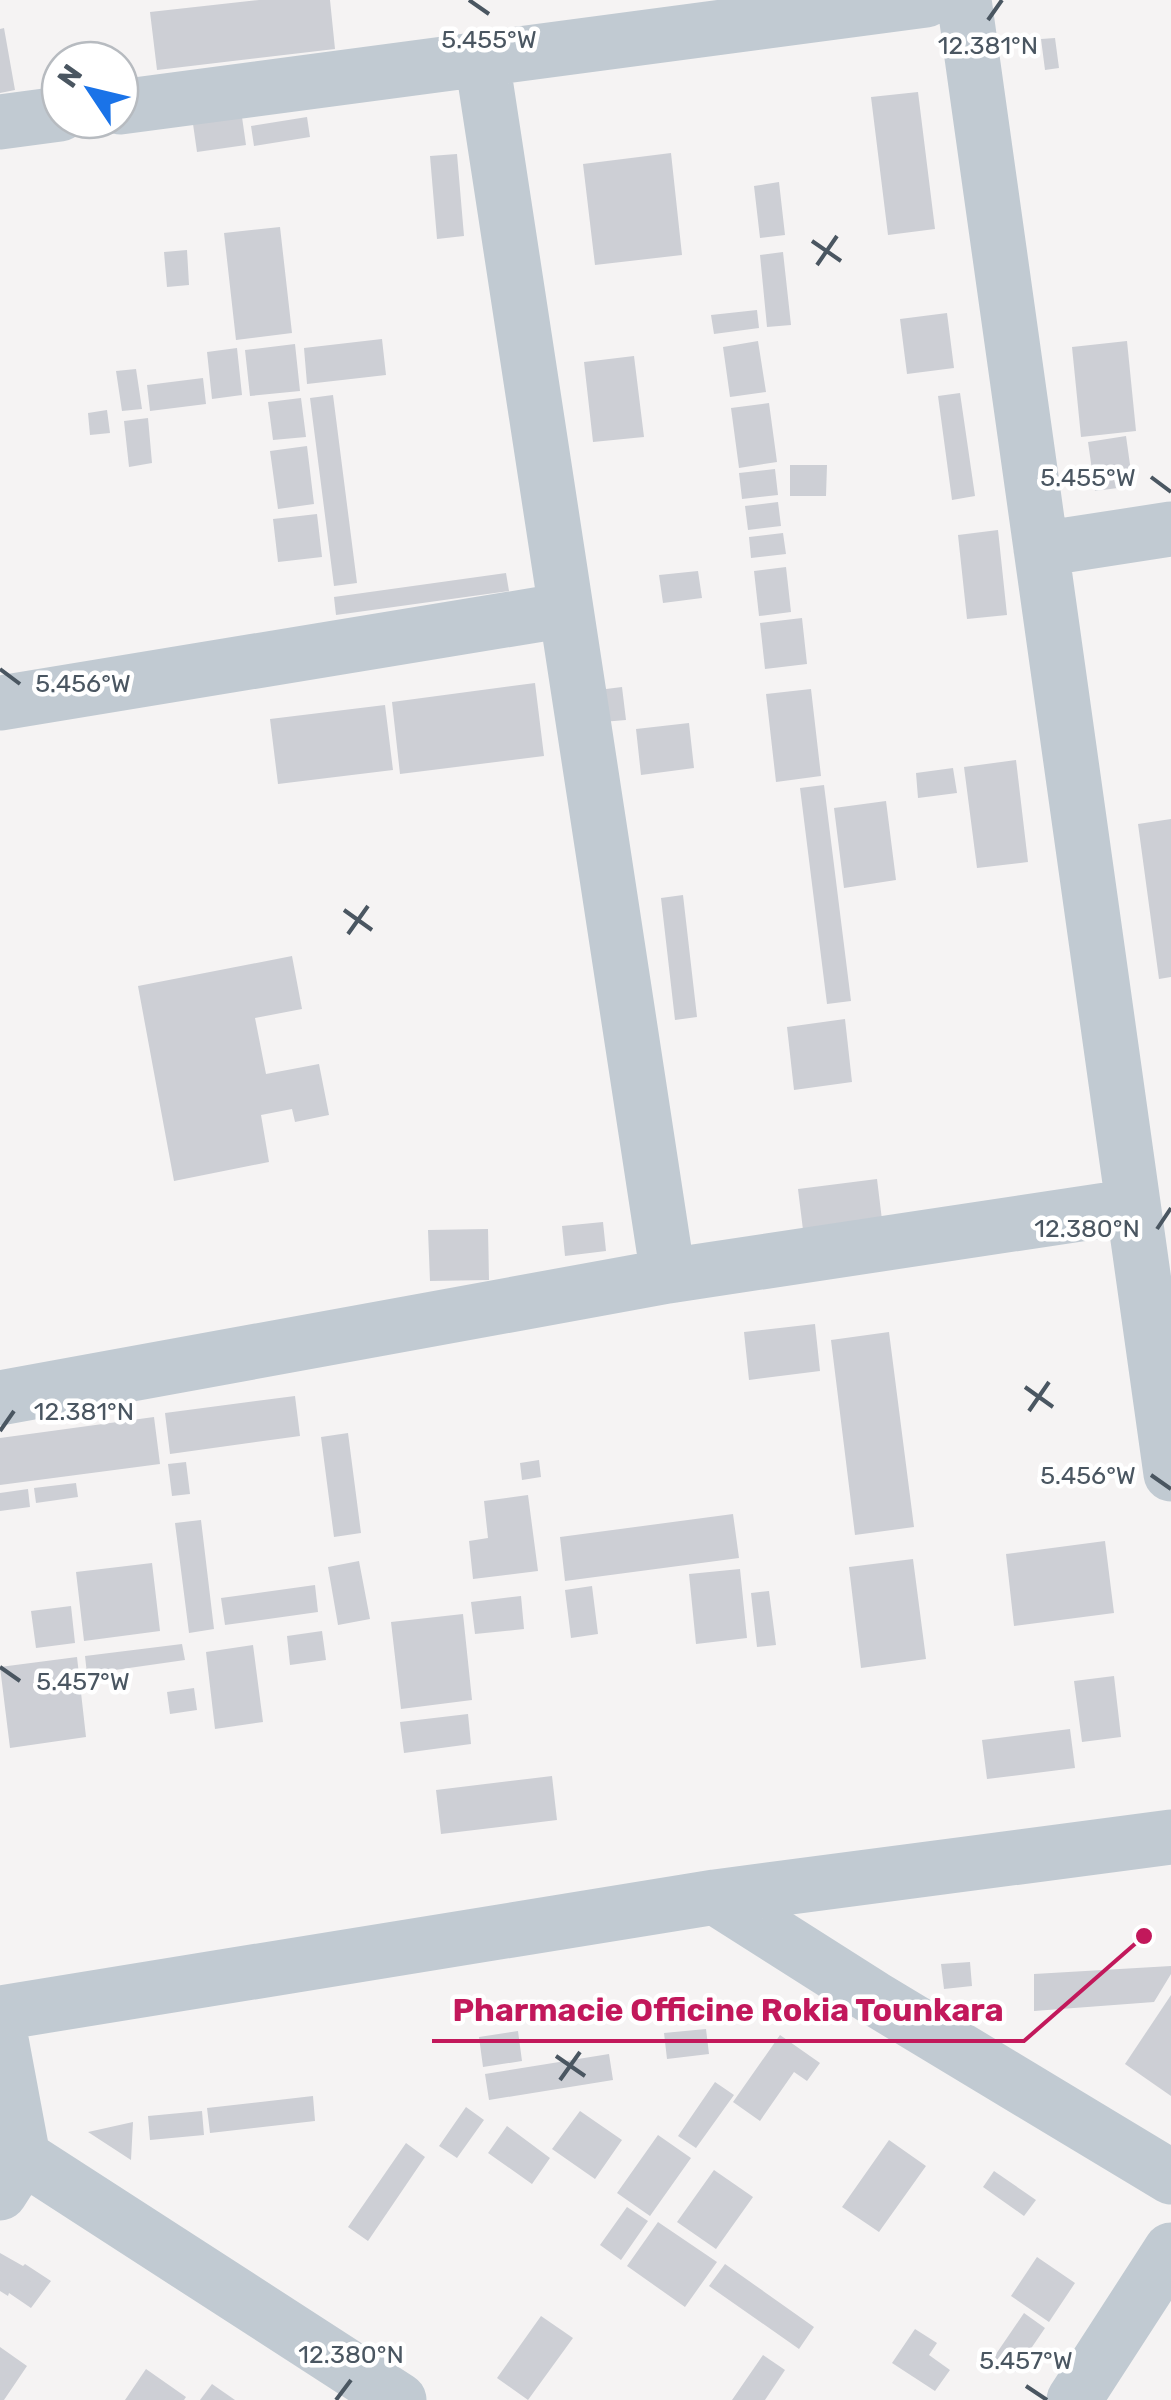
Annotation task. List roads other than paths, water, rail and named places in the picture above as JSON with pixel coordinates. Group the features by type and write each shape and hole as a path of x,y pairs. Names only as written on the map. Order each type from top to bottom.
{"street":[{"path":"140,104 926,0"},
{"path":"964,0 1171,1474"},
{"path":"482,60 668,1276"},
{"path":"0,122 40,117"},
{"path":"1041,549 1171,528"},
{"path":"0,703 566,610"},
{"path":"0,1398 668,1276 1133,1206"},
{"path":"0,2013 715,1897 1171,1837"},
{"path":"715,1897 1171,2177"},
{"path":"0,2034 12,2175 398,2400"},
{"path":"1074,2400 1171,2250"}],"place":[{"name":"Pharmacie Officine Rokia Tounkara","path":"1144,1936"}]}
